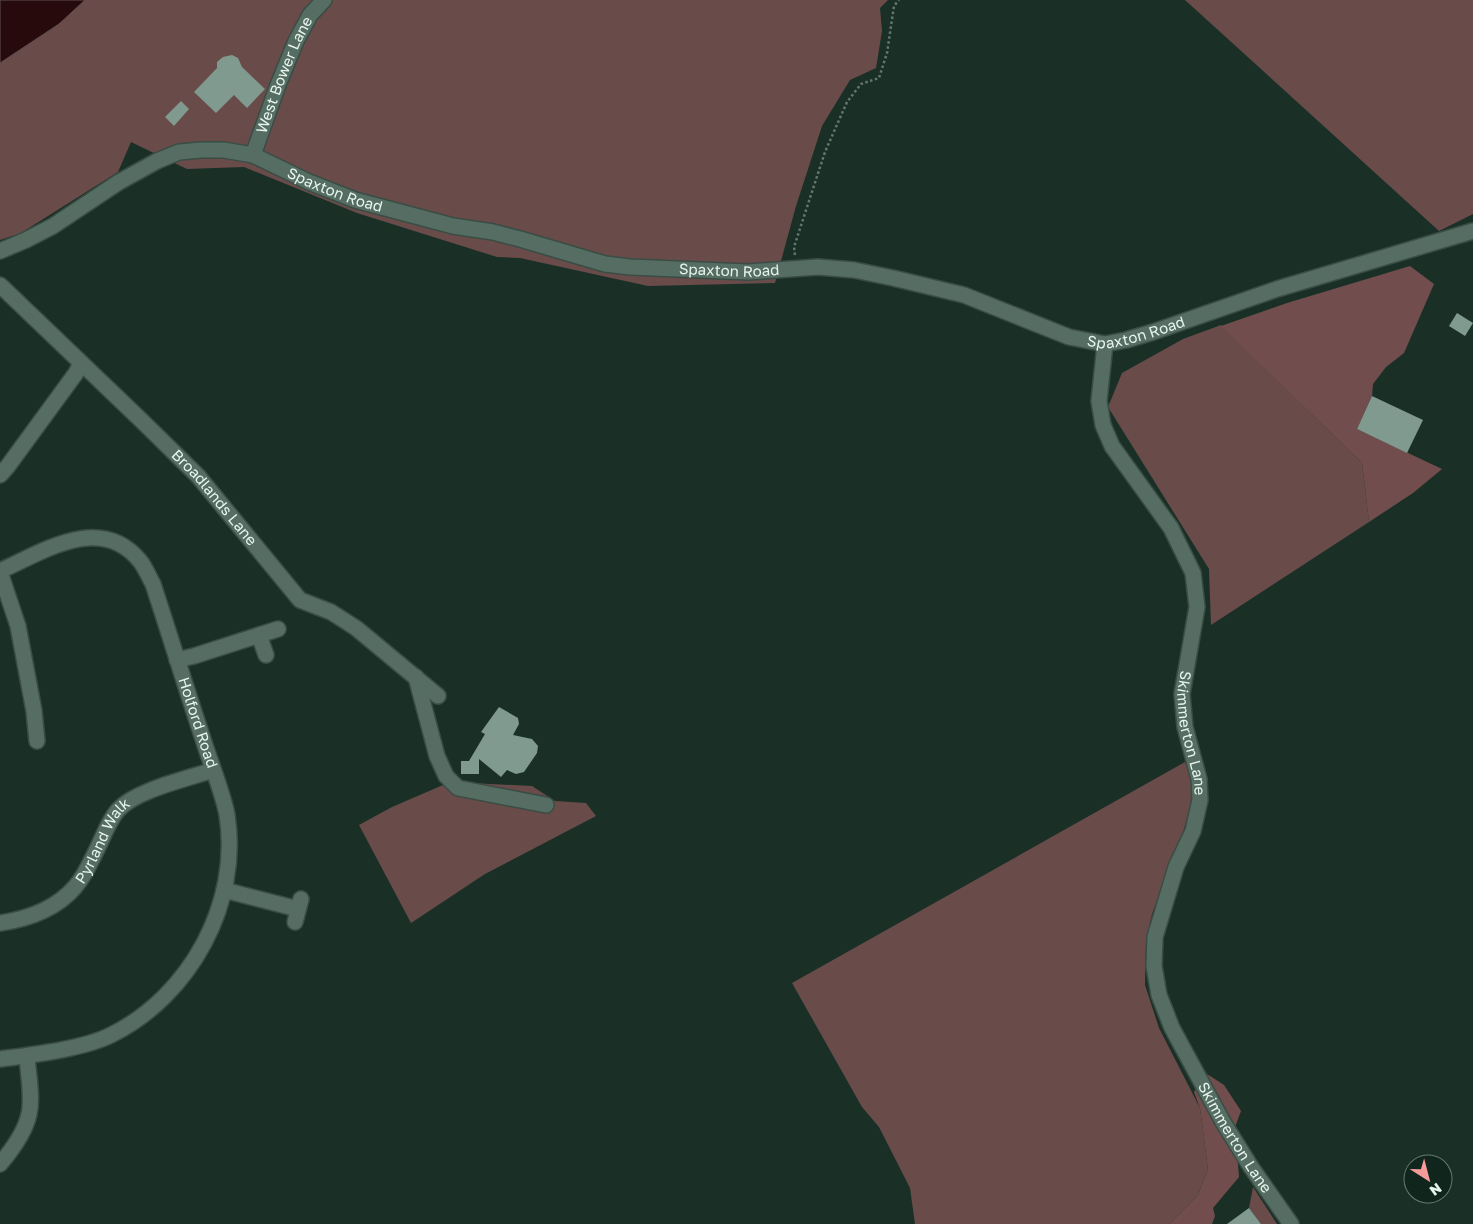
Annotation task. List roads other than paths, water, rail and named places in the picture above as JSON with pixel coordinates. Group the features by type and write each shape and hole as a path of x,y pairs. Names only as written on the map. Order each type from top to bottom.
{"street":[{"name":"West Bower Lane","path":"253,155 296,41 310,15 324,0"},
{"name":"Spaxton Road","path":"0,251 53,226 119,182 157,161 179,152 224,150 253,155 310,182 355,200 453,226 493,232 605,264 630,267 748,272 818,267 854,270 964,295 1069,337 1105,344 1153,332 1277,289 1473,231"},
{"name":"Broadlands Lane","path":"0,285 198,476 300,600 331,612 356,628 438,696"},
{"name":"Skimmerton Lane","path":"1105,344 1099,401 1103,425 1112,446 1171,528 1193,573 1197,607 1182,694 1186,728 1199,779 1200,800 1193,832 1176,867 1155,936 1154,966 1159,995 1172,1028 1224,1122 1251,1167 1291,1224"},
{"path":"0,475 76,373 80,363"},
{"name":"Holford Road","path":"0,571 62,543 79,538 108,539 121,544 141,562 153,584 213,770 226,814 229,859 224,890 217,915 200,952 177,983 155,1006 134,1022 109,1036 76,1046 28,1056 0,1058"},
{"path":"0,571 18,626 40,711 37,740"},
{"path":"177,660 278,629"},
{"path":"259,635 266,655"},
{"path":"416,677 437,756 446,776 458,788 546,805"},
{"name":"Pyrland Walk","path":"0,922 37,914 58,902 75,887 88,868 117,810 127,801 148,791 213,770"},
{"path":"224,890 298,910"},
{"path":"0,1164 22,1134 29,1115 28,1056"}]}
